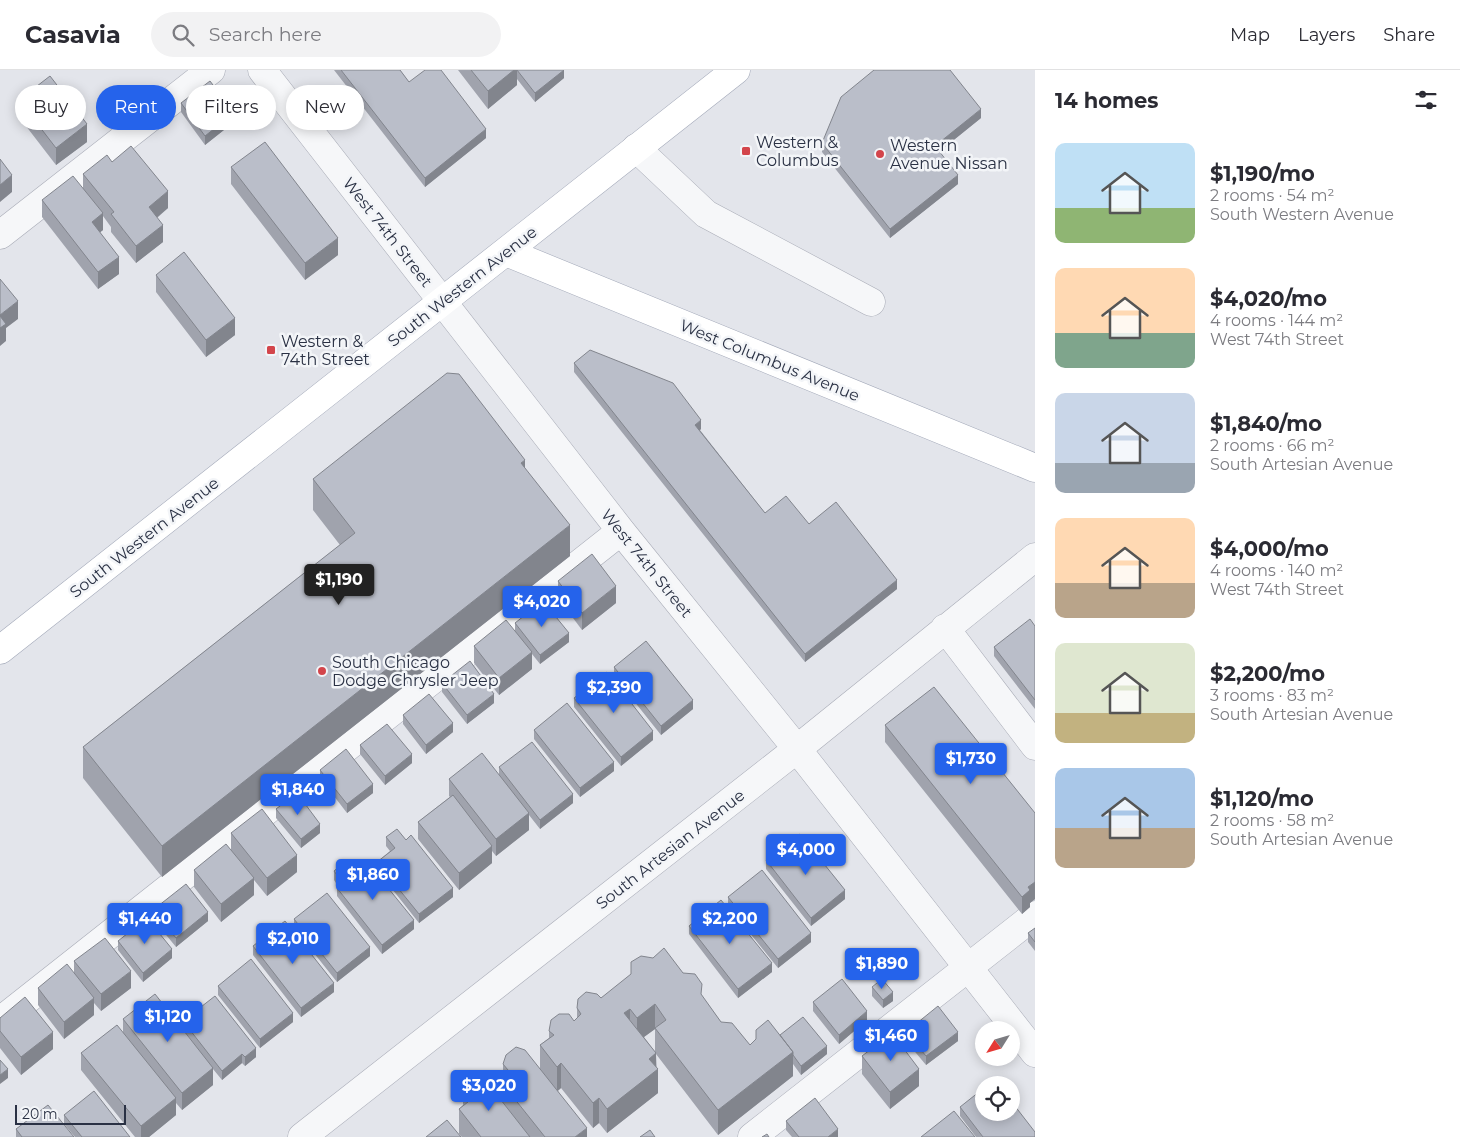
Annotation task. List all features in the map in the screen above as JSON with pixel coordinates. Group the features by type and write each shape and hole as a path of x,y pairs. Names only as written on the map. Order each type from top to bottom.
{"main road":[{"name":"South Western Avenue","path":"0,650 736,70"},
{"name":"West Columbus Avenue","path":"506,252 1035,468"}],"street":[{"path":"0,235 210,70"},
{"name":"West 74th Street","path":"262,70 621,531 796,749 1035,1053"},
{"path":"636,148 706,214 871,302"},
{"path":"0,1021 621,531"},
{"name":"South Artesian Avenue","path":"302,1137 796,749 1035,557"},
{"path":"945,628 1035,746"},
{"path":"752,1137 1035,915"}],"building":[{"path":"341,70 400,70 409,82 425,70 441,70 486,129 425,178 364,100 364,85 353,85"},
{"path":"471,70 514,70 488,91"},
{"path":"517,70 564,70 535,93"},
{"name":"Western Avenue Nissan","path":"874,70 950,70 981,109 935,146 958,175 890,229 822,143 841,97"},
{"path":"50,76 57,85 38,85"},
{"path":"210,81 213,85 205,85"},
{"path":"186,99 186,110 181,103"},
{"path":"42,130 79,130 56,148"},
{"path":"201,130 213,130 205,136"},
{"path":"265,142 338,238 305,263 231,167"},
{"path":"131,146 168,191 149,207 163,225 136,246 111,214 114,212 83,174 107,155 112,162"},
{"path":"0,159 12,175 0,185"},
{"path":"73,176 103,213 92,222 119,257 98,272 42,200"},
{"path":"184,252 235,318 206,340 156,275"},
{"path":"0,279 18,301 0,315"},
{"path":"0,316 6,324 0,328"},
{"path":"590,350 673,383 701,420 695,425 765,513 786,496 809,524 836,502 897,580 805,654 574,363"},
{"name":"South Chicago Dodge Chrysler Jeep","path":"447,373 459,374 525,460 521,463 570,525 162,846 83,747 355,533 313,479"},
{"path":"592,554 616,586 582,613 558,581"},
{"path":"543,601 569,633 540,655 515,623"},
{"path":"1030,619 1035,626 1035,700 994,647"},
{"path":"506,620 532,652 499,678 474,646"},
{"path":"646,641 693,700 661,726 614,667"},
{"path":"470,661 494,694 467,715 442,683"},
{"path":"607,672 653,731 621,757 574,698"},
{"path":"934,687 1035,813 1035,882 1028,887 1030,890 1022,897 885,725"},
{"path":"429,694 453,723 426,745 403,715"},
{"path":"567,703 614,762 580,788 534,730"},
{"path":"387,724 412,754 385,776 360,745"},
{"path":"532,742 573,794 540,820 499,767"},
{"path":"346,749 373,784 347,804 320,770"},
{"path":"482,753 529,813 496,839 449,779"},
{"path":"297,793 320,824 301,839 276,809"},
{"path":"453,795 492,846 459,873 418,822"},
{"path":"262,809 297,855 267,878 231,833"},
{"path":"397,829 406,840 411,835 453,888 419,914 377,862 395,848 386,837"},
{"path":"800,834 845,890 811,918 766,860"},
{"path":"226,844 254,878 221,904 194,870"},
{"path":"347,860 355,871 367,862 414,920 382,945 337,888 342,882 334,871"},
{"path":"762,870 811,933 778,959 728,897"},
{"path":"186,884 208,912 176,938 153,910"},
{"path":"327,893 370,947 337,973 294,919"},
{"path":"721,900 772,963 738,989 689,926"},
{"path":"147,918 172,949 143,973 118,941"},
{"path":"285,921 334,983 301,1008 253,946"},
{"path":"1035,928 1035,942 1028,933"},
{"path":"105,938 131,971 101,994 74,961"},
{"path":"664,948 683,973 695,974 702,984 701,994 721,1022 732,1023 750,1045 756,1039 756,1030 768,1020 793,1052 718,1110 655,1028 666,1020 655,1004 637,1018 630,1009 624,1013 656,1053 649,1059 658,1069 607,1109 599,1098 593,1103 561,1063 557,1067 540,1045 554,1035 549,1031 551,1020 559,1014 569,1014 574,1021 581,1014 577,1008 578,999 586,992 597,994 601,998 631,974 631,962 641,956 653,958"},
{"path":"251,959 293,1013 260,1039 218,986"},
{"path":"67,964 94,998 64,1022 38,988"},
{"path":"842,979 867,1011 839,1035 813,1002"},
{"path":"882,979 893,992 883,1000 872,987"},
{"path":"155,994 213,1068 182,1093 123,1019"},
{"path":"215,996 256,1048 245,1057 242,1054 222,1071 183,1021"},
{"path":"25,997 53,1032 21,1057 0,1031 0,1018"},
{"path":"938,1006 958,1032 926,1056 906,1032"},
{"path":"803,1017 827,1046 801,1066 780,1035"},
{"path":"117,1025 176,1098 141,1126 81,1053"},
{"path":"892,1033 919,1069 890,1092 862,1056"},
{"path":"516,1047 525,1050 587,1128 575,1137 545,1137 498,1078 508,1070 503,1064 506,1055"},
{"path":"0,1060 8,1069 0,1075"},
{"path":"476,1078 486,1081 530,1137 481,1137 459,1109 468,1102 463,1096 465,1087"},
{"path":"94,1091 130,1137 82,1137 64,1115"},
{"path":"975,1095 975,1121 1020,1121 1020,1113 1035,1132 1035,1137 983,1137 960,1107"},
{"path":"815,1098 838,1129 828,1137 799,1137 786,1121"},
{"path":"48,1105 74,1137 22,1137 16,1129"},
{"path":"954,1111 975,1137 921,1137"},
{"path":"447,1120 461,1137 426,1137"},
{"path":"650,1130 655,1137 640,1137"}],"place":[{"name":"Western & Columbus","path":"746,151"},
{"name":"Western Avenue Nissan","path":"880,154"},
{"name":"Western & 74th Street","path":"271,350"},
{"name":"South Chicago Dodge Chrysler Jeep","path":"322,671"}]}
